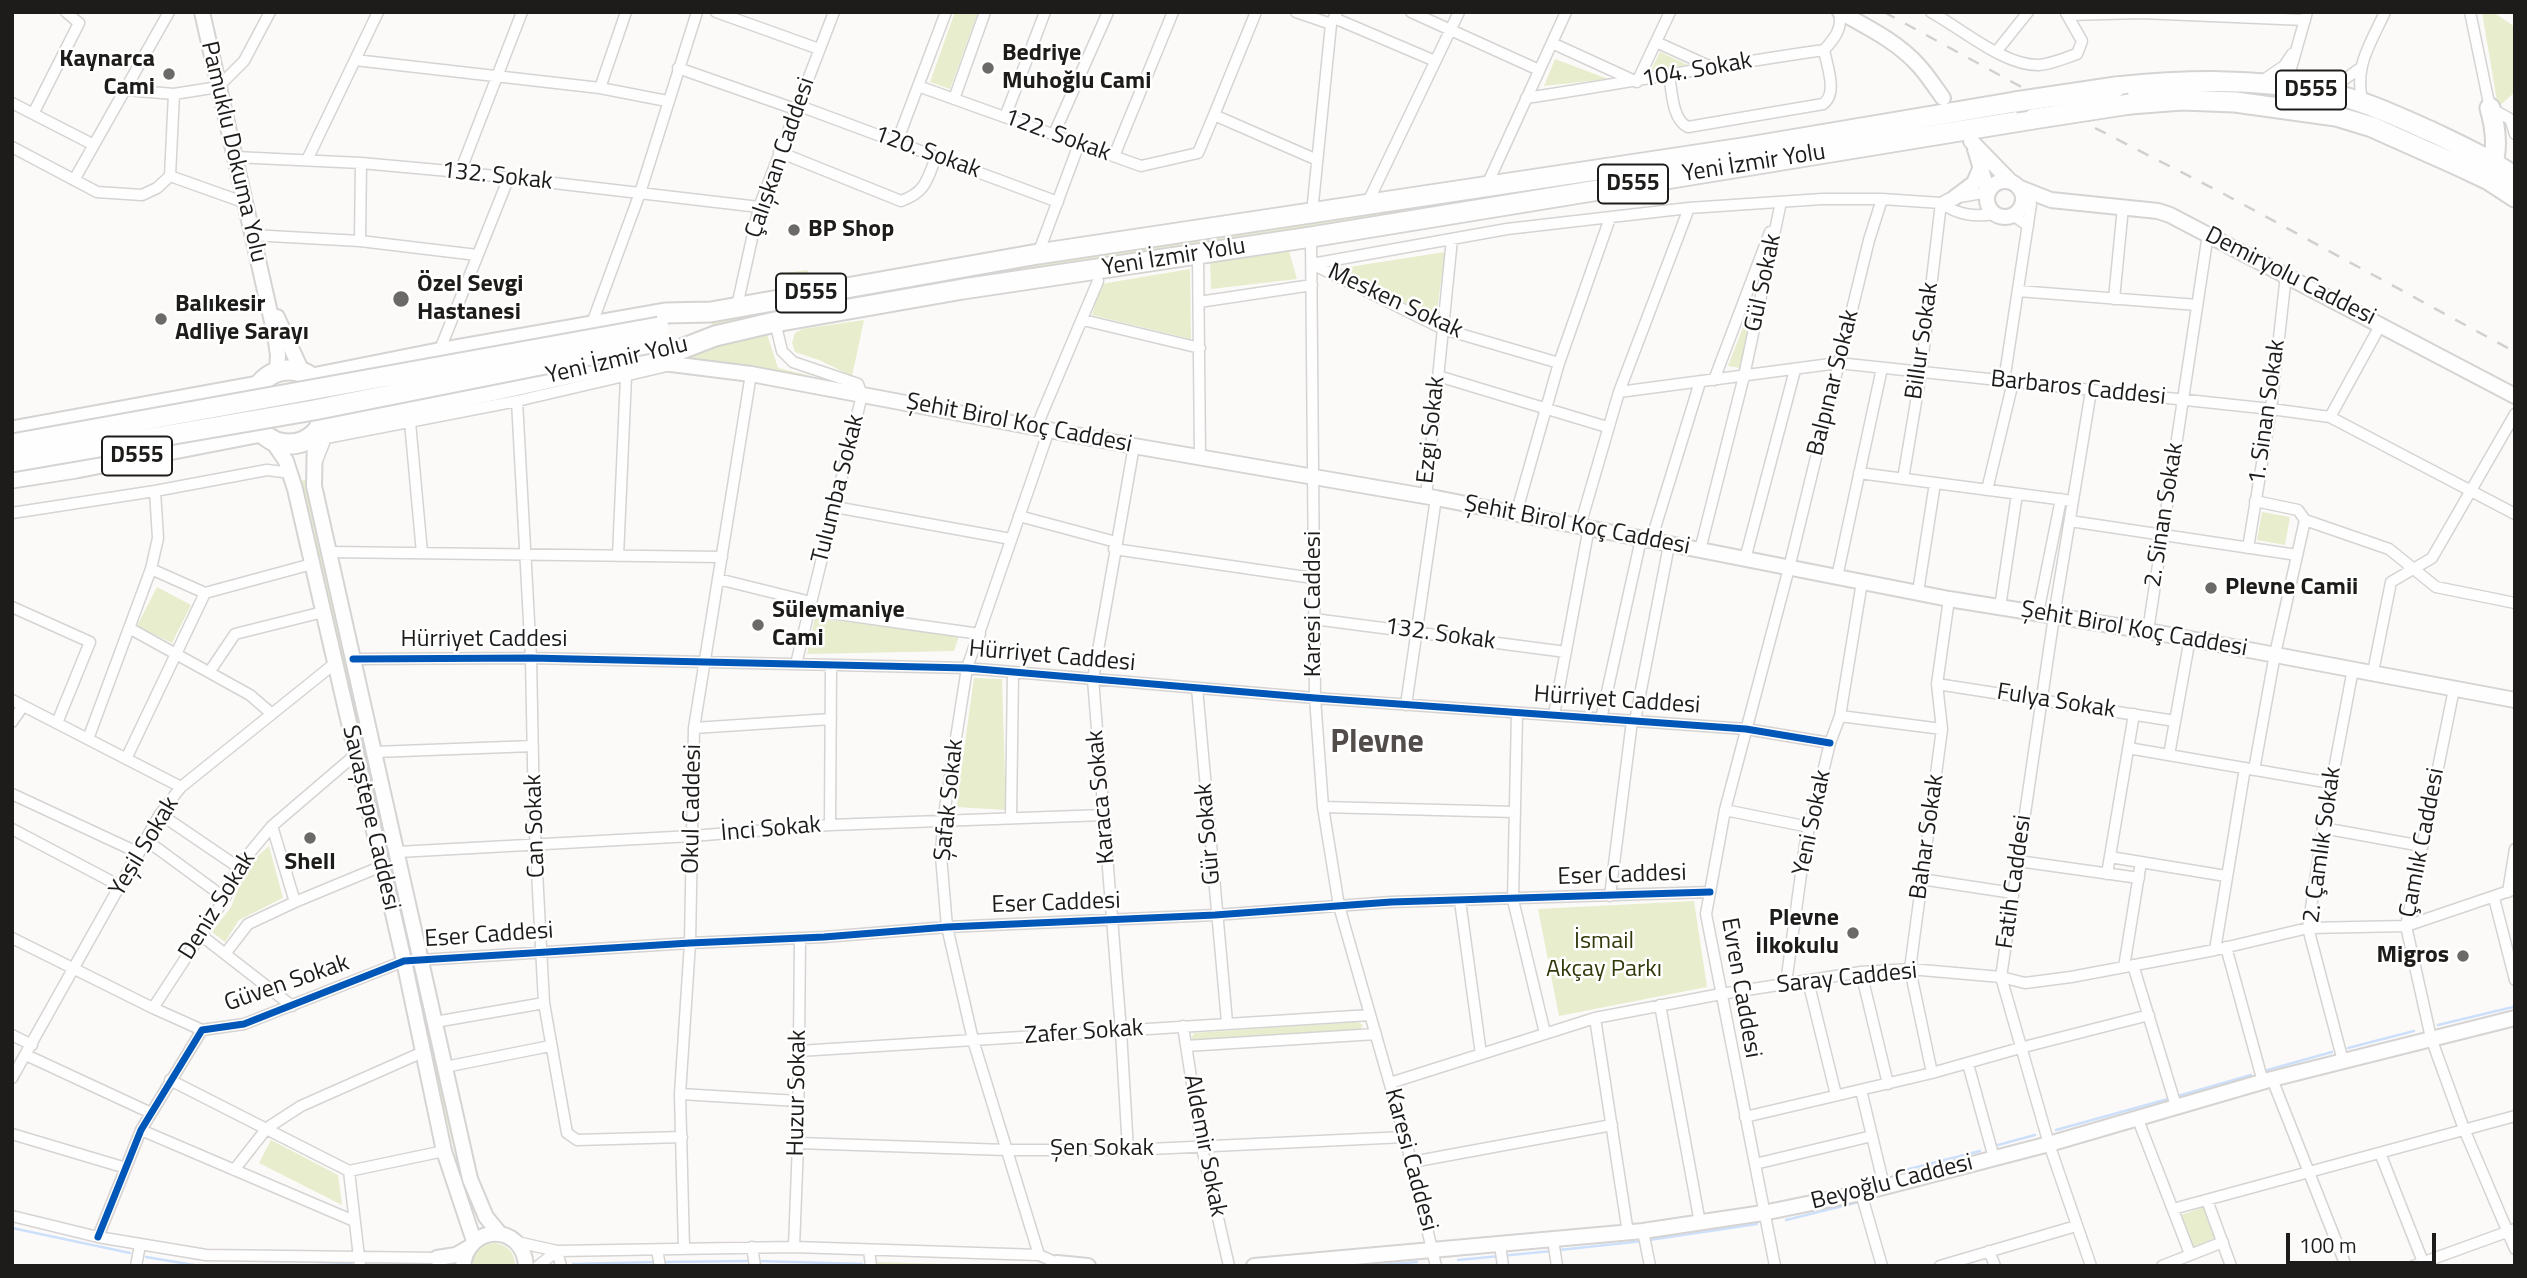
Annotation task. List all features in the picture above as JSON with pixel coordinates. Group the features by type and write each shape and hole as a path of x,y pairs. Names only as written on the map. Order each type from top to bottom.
{"highway":[{"name":"Yeni İzmir Yolu","path":"307,375 665,313 711,312 1038,254 1749,147 2015,102 2174,81 2259,83"},
{"name":"D555","path":"2259,83 2316,91 2363,104 2418,126 2490,170 2515,197"},
{"name":"Yeni İzmir Yolu","path":"317,429 679,350 715,336 775,322 963,289 1311,237 2130,103 2182,100 2235,102 2336,116 2490,170"},
{"path":"2490,108 2484,150 2490,170"},
{"name":"D555","path":"2490,170 2515,177"},
{"path":"660,334 711,312"},
{"path":"660,334 715,336"},
{"name":"Yeni İzmir Yolu","path":"12,444 660,334"},
{"name":"Yeni İzmir Yolu","path":"12,462 314,410 660,334"},
{"path":"290,370 307,375 321,388 325,400 325,411 317,429 305,440 294,443 282,443 266,435 255,422 252,410 258,386 266,377 277,371 290,370"},
{"name":"D555","path":"12,430 258,386"},
{"name":"D555","path":"12,478 266,435"}],"main road":[{"name":"Pamuklu Dokuma Yolu","path":"202,12 264,291"},
{"path":"1840,12 1878,33 1903,51 1918,65 1943,98"},
{"path":"2021,209 2023,199 2015,184 1973,145 1988,192 1988,204 1995,214 2001,216 2051,200"},
{"path":"1947,200 1974,183 1980,169"},
{"path":"1988,192 1995,184 2006,180 2051,200"},
{"name":"Demiryolu Caddesi","path":"2051,200 2170,215 2515,396"},
{"path":"264,291 275,335 277,371"},
{"path":"264,291 307,375"},
{"name":"Şehit Birol Koç Caddesi","path":"637,359 751,373 1133,446 1585,526 1949,599 2190,638 2515,700"},
{"name":"Savaştepe Caddesi","path":"317,429 313,471 329,552 470,1179 486,1217 500,1234"},
{"name":"Savaştepe Caddesi","path":"266,435 286,461 291,473 404,961 444,1151 471,1244"},
{"name":"Beyoğlu Caddesi","path":"1254,1266 1555,1252 1763,1213 1861,1193 2049,1144 2267,1081 2515,1018"},
{"path":"442,1262 491,1234 500,1234 517,1242 526,1266"},
{"path":"463,1266 471,1244"},
{"path":"1057,1264 1088,1266"}],"street":[{"path":"33,114 79,23 66,12"},
{"path":"74,180 169,12"},
{"path":"125,89 174,94 218,87 244,61 270,12"},
{"path":"460,172 522,12"},
{"path":"600,88 626,12"},
{"path":"591,326 640,193 696,12"},
{"path":"716,12 819,49"},
{"name":"Çalışkan Caddesi","path":"737,306 759,207 834,12"},
{"path":"897,142 946,12"},
{"path":"954,99 985,12"},
{"path":"1005,117 1045,12"},
{"path":"1054,134 1108,12"},
{"path":"1114,156 1173,12"},
{"path":"1256,12 1214,115 1315,159"},
{"path":"1296,12 1334,18 1435,61"},
{"path":"1411,12 1539,70"},
{"path":"1367,205 1459,12"},
{"path":"1485,187 1566,12"},
{"path":"1552,43 1637,82 1670,12"},
{"path":"1669,75 1678,117 1683,125 1688,127 1823,104 1831,92 1824,50 1836,38 1842,22 1840,12"},
{"path":"1931,12 1949,16 1996,52 2024,65 2043,65 2077,54 2082,41 2067,14 2306,16 2294,51 2290,72 2293,79 2316,91 2359,69"},
{"path":"1996,52 2028,12"},
{"path":"2363,104 2358,87 2359,69 2385,12"},
{"path":"2470,12 2490,108 2510,119 2515,134"},
{"path":"307,160 375,13"},
{"path":"1312,213 1315,159 1334,18"},
{"path":"1656,42 1709,66"},
{"name":"104. Sokak","path":"1526,98 1637,82 1709,66 1824,50"},
{"path":"2259,83 2284,66 2294,51"},
{"path":"355,60 600,88 667,101"},
{"name":"120. Sokak","path":"678,68 897,142 1058,202"},
{"name":"122. Sokak","path":"918,86 1140,166 1198,153 1214,115"},
{"path":"12,147 97,192 142,195 157,188 170,176 174,94"},
{"path":"12,103 94,145"},
{"path":"1038,254 1079,144"},
{"path":"779,152 901,201 914,196 925,186 936,157"},
{"name":"132. Sokak","path":"235,157 361,163 460,172 759,207"},
{"path":"360,241 361,163"},
{"path":"170,176 243,202"},
{"path":"438,353 509,177"},
{"path":"1312,264 1507,229 1689,208 1781,202 1947,200 1988,192"},
{"name":"Balpınar Sokak","path":"1790,568 1838,363 1882,199"},
{"path":"1947,200 1953,212 1968,216 1995,214"},
{"name":"Billur Sokak","path":"1903,479 1947,200"},
{"name":"Gül Sokak","path":"1700,550 1744,376 1781,202"},
{"name":"Gül Sokak","path":"1714,380 1781,202"},
{"path":"2114,299 2123,207"},
{"path":"1553,715 1566,652 1585,526 1608,427 1689,208"},
{"path":"1987,489 2008,382 2028,226 2021,209"},
{"path":"2021,209 2028,226"},
{"path":"1516,514 1545,407 1610,218"},
{"name":"2. Sinan Sokak","path":"2148,631 2208,234"},
{"path":"251,235 360,241 477,255"},
{"name":"Karesi Caddesi","path":"1311,237 1315,698 1323,807 1339,906 1412,1162 1435,1258"},
{"name":"Ezgi Sokak","path":"1406,705 1417,632 1431,498 1438,376 1452,239"},
{"path":"1198,254 1200,458"},
{"name":"Mesken Sokak","path":"1312,264 1443,329 1559,363"},
{"name":"1. Sinan Sokak","path":"2248,548 2271,409 2286,275"},
{"name":"Şafak Sokak","path":"1039,1255 973,1040 947,927 941,856 943,821 967,668 1019,516 1042,429 1098,281"},
{"path":"1199,302 1312,285"},
{"path":"2018,292 2197,305"},
{"path":"1083,320 1200,348"},
{"path":"775,322 782,351 793,362 858,384 862,395"},
{"path":"2330,417 2381,324"},
{"name":"Barbaros Caddesi","path":"1619,392 1838,363 2330,417 2515,514"},
{"path":"313,471 327,438 517,401 675,365"},
{"path":"1836,577 1882,368"},
{"path":"1745,559 1795,370"},
{"name":"Okul Caddesi","path":"684,1248 680,1094 690,943 694,728 751,373"},
{"path":"1438,376 1608,427"},
{"path":"618,556 626,377"},
{"path":"1601,719 1646,540 1700,382"},
{"name":"Fatih Caddesi","path":"2091,391 2054,616 2001,977 2049,1144 2091,1266"},
{"name":"Tulumba Sokak","path":"796,664 862,395"},
{"name":"Can Sokak","path":"517,401 531,659 544,1003 567,1133 577,1140 682,1137"},
{"path":"2373,672 2391,582 2432,558 2515,414"},
{"path":"410,422 422,553"},
{"name":"Karaca Sokak","path":"1128,1150 1093,679 1133,446"},
{"path":"12,513 267,470 291,473"},
{"path":"1859,473 2073,501"},
{"path":"1918,593 1935,483"},
{"path":"88,739 151,569 158,538 155,491"},
{"path":"2000,607 2017,494"},
{"path":"2038,613 2062,499"},
{"path":"2255,500 2298,510 2305,520 2389,549 2436,587 2515,603"},
{"path":"835,507 1011,539"},
{"path":"1019,516 1115,545 1313,578"},
{"path":"2215,950 2225,876 2305,520"},
{"path":"2070,521 2297,555"},
{"path":"1610,896 1633,721 1670,545"},
{"path":"329,552 722,557"},
{"path":"151,569 205,593 312,564"},
{"name":"Evren Caddesi","path":"1774,1266 1706,914 1725,810 1790,568"},
{"path":"718,579 810,606 980,634"},
{"name":"Yeni Sokak","path":"1786,983 1804,845 1830,743 1840,716 1862,582"},
{"path":"126,758 205,593"},
{"name":"Bahar Sokak","path":"1932,1073 1910,969 1942,729 1937,684 1949,599"},
{"path":"12,607 90,642 57,723"},
{"path":"210,671 235,634 323,612"},
{"name":"132. Sokak","path":"1314,619 1566,652"},
{"path":"130,628 250,695 272,714"},
{"path":"2169,755 2190,638"},
{"name":"Hürriyet Caddesi","path":"353,659 531,659 967,668 1315,698 1746,729 1830,743"},
{"name":"Yeşil Sokak","path":"12,1078 160,814 181,787 334,664"},
{"path":"830,825 831,665"},
{"name":"2. Çamlık Sokak","path":"2343,1061 2308,928 2323,828 2353,669"},
{"path":"1011,818 1013,672"},
{"name":"Fulya Sokak","path":"1937,684 2175,721"},
{"name":"Gür Sokak","path":"1197,688 1215,915 1227,1022"},
{"name":"Çamlık Caddesi","path":"2454,689 2406,926 2431,1038 2464,1129 2511,1230 2515,1249"},
{"path":"12,700 181,787"},
{"path":"12,722 23,706"},
{"path":"1517,713 1513,900 1545,1033"},
{"path":"2107,874 2134,714"},
{"path":"1840,716 1942,729"},
{"path":"694,728 831,719"},
{"path":"374,752 533,746"},
{"path":"2129,748 2332,783"},
{"name":"Deniz Sokak","path":"153,1008 225,898 238,867 272,826 355,755"},
{"path":"12,794 139,853"},
{"path":"1323,807 1515,813"},
{"path":"1725,810 1809,827"},
{"path":"160,814 238,867"},
{"name":"İnci Sokak","path":"398,852 692,836 830,825 1104,815"},
{"path":"272,826 295,902"},
{"path":"2323,828 2422,846"},
{"path":"12,829 120,886"},
{"path":"146,839 225,898"},
{"path":"2511,891 2515,849"},
{"path":"2110,858 2225,876"},
{"path":"2018,861 2139,878"},
{"path":"2141,862 2129,966 2149,1015 2176,1106"},
{"path":"225,954 248,923 382,866"},
{"path":"1921,879 2013,893"},
{"name":"Saray Caddesi","path":"1390,1083 1595,1018 1721,993 1861,972 1910,969 2001,977 2025,983 2215,950 2308,928 2406,926 2511,891"},
{"name":"Eser Caddesi","path":"404,961 1339,906 1710,892"},
{"path":"2494,898 2515,979"},
{"path":"1460,901 1481,1054"},
{"path":"202,936 292,1006"},
{"path":"12,938 202,1030"},
{"name":"Huzur Sokak","path":"794,1247 800,939"},
{"path":"2226,947 2267,1081 2346,1266"},
{"name":"Güven Sokak","path":"98,1237 141,1130 202,1030 244,1024 404,961"},
{"path":"1861,972 1888,1084"},
{"path":"1808,981 1836,1095"},
{"path":"435,1022 544,1003"},
{"path":"1660,1005 1700,1223"},
{"name":"Zafer Sokak","path":"799,1051 1370,1015"},
{"path":"1745,1116 1968,1064 2149,1015"},
{"path":"1595,1018 1612,1125 1640,1237 1650,1266"},
{"name":"Aldemir Sokak","path":"1183,1026 1202,1148 1229,1266"},
{"path":"1186,1046 1376,1034"},
{"path":"12,1035 32,1045"},
{"path":"445,1067 550,1046"},
{"path":"234,1170 267,1128 301,1106 423,1052"},
{"path":"26,1055 151,1113"},
{"path":"1968,1064 1994,1158"},
{"path":"170,1080 349,1171 444,1151"},
{"path":"1861,1090 1884,1186"},
{"path":"680,1094 798,1101"},
{"path":"2173,1209 2515,1116"},
{"path":"2137,1117 2190,1255"},
{"path":"1412,1162 1612,1125"},
{"path":"141,1130 354,1221"},
{"path":"12,1134 126,1168"},
{"path":"1755,1164 1872,1136"},
{"name":"Şen Sokak","path":"798,1143 1006,1150 1128,1150 1405,1137"},
{"path":"2380,1153 2418,1264 2511,1230"},
{"path":"349,1171 359,1261"},
{"path":"1861,1193 1882,1266"},
{"path":"2207,1200 2231,1266"},
{"path":"12,1216 140,1245 255,1261 442,1262"},
{"path":"1940,1266 2076,1226"},
{"path":"517,1242 557,1251 794,1247 1039,1255 1057,1264"},
{"path":"2162,1266 2222,1242"},
{"path":"136,1266 140,1245"},
{"path":"752,1247 755,1266"},
{"path":"657,1250 660,1266"},
{"path":"869,1250 871,1266"},
{"path":"538,1266 557,1251"},
{"path":"557,1251 561,1266"},
{"path":"1989,1251 1995,1266"}],"green space":[{"path":"955,12 978,12 950,89 930,82"},
{"path":"2482,12 2493,12 2515,27 2515,92 2498,107"},
{"path":"1660,52 1688,65 1651,70"},
{"path":"1555,59 1608,79 1544,86"},
{"path":"2168,88 2267,92 2341,104 2392,121 2471,162 2407,133 2169,94 712,329 711,319 861,292"},
{"path":"1289,251 1297,279 1211,289 1210,262"},
{"path":"1445,252 1436,318 1336,269"},
{"path":"1190,269 1191,339 1092,315 1101,284"},
{"path":"807,270 813,280 780,286 780,279 786,273"},
{"path":"1764,273 1740,368 1728,366"},
{"path":"864,320 852,376 795,352 792,343 795,333 802,329"},
{"path":"767,334 778,368 816,377 680,356"},
{"path":"306,480 316,527 411,947 300,481"},
{"path":"2262,512 2290,517 2285,545 2257,540"},
{"path":"157,587 191,605 172,643 137,626"},
{"path":"815,618 959,636 954,651 807,654"},
{"path":"974,678 1002,679 1006,810 956,807"},
{"path":"269,846 283,898 239,920 225,942 212,932 231,907 248,865"},
{"name":"İsmail Akçay Parkı","path":"1694,901 1707,987 1559,1016 1538,909"},
{"path":"420,983 469,1195 466,1195 446,1116"},
{"path":"1358,1022 1363,1025 1359,1031 1191,1039 1194,1033"},
{"path":"271,1140 338,1175 342,1205 259,1163"},
{"path":"2204,1207 2215,1238 2193,1247 2181,1215"},
{"path":"495,1243 510,1250 515,1266 472,1266 479,1250"},
{"path":"874,1262 1013,1266 874,1266"}],"waterway":[{"path":"2438,1025 2513,1007"},
{"path":"2348,1048 2414,1031"},
{"path":"2264,1071 2332,1052"},
{"path":"2178,1096 2251,1075"},
{"path":"2056,1130 2168,1099"},
{"path":"1998,1145 2035,1135"},
{"path":"1905,1170 1980,1151"},
{"path":"1786,1220 1859,1202"},
{"path":"1649,1240 1757,1224"},
{"path":"12,1228 130,1253"},
{"path":"1559,1250 1643,1241"},
{"path":"1458,1260 1552,1251"},
{"path":"146,1257 200,1266"},
{"path":"663,1262 750,1261"},
{"path":"757,1261 862,1264"},
{"path":"573,1264 656,1262"},
{"path":"1369,1266 1417,1262"},
{"path":"285,1266 351,1264"},
{"path":"368,1265 377,1266"},
{"path":"879,1265 883,1266"}],"railway":[{"path":"1884,12 2025,89"},
{"path":"2095,128 2224,194 2515,352"}],"cycle path":[{"path":"353,659 531,658 967,668 1315,698 1746,729 1830,743"},
{"path":"98,1237 141,1130 202,1030 244,1024 404,961 824,937 947,927 1215,915 1391,902 1710,892"}],"place":[{"name":"Bedriye Muhoğlu Cami","path":"988,68"},
{"name":"Kaynarca Cami","path":"169,74"},
{"name":"BP Shop","path":"794,230"},
{"name":"Özel Sevgi Hastanesi","path":"401,299"},
{"name":"Balıkesir Adliye Sarayı","path":"161,319"},
{"name":"Plevne Camii","path":"2211,588"},
{"name":"Süleymaniye Cami","path":"758,625"},
{"name":"Shell","path":"310,838"},
{"name":"Plevne İlkokulu","path":"1853,933"},
{"name":"Migros","path":"2463,956"}],"district":[{"name":"Plevne","path":"1377,744"}]}
